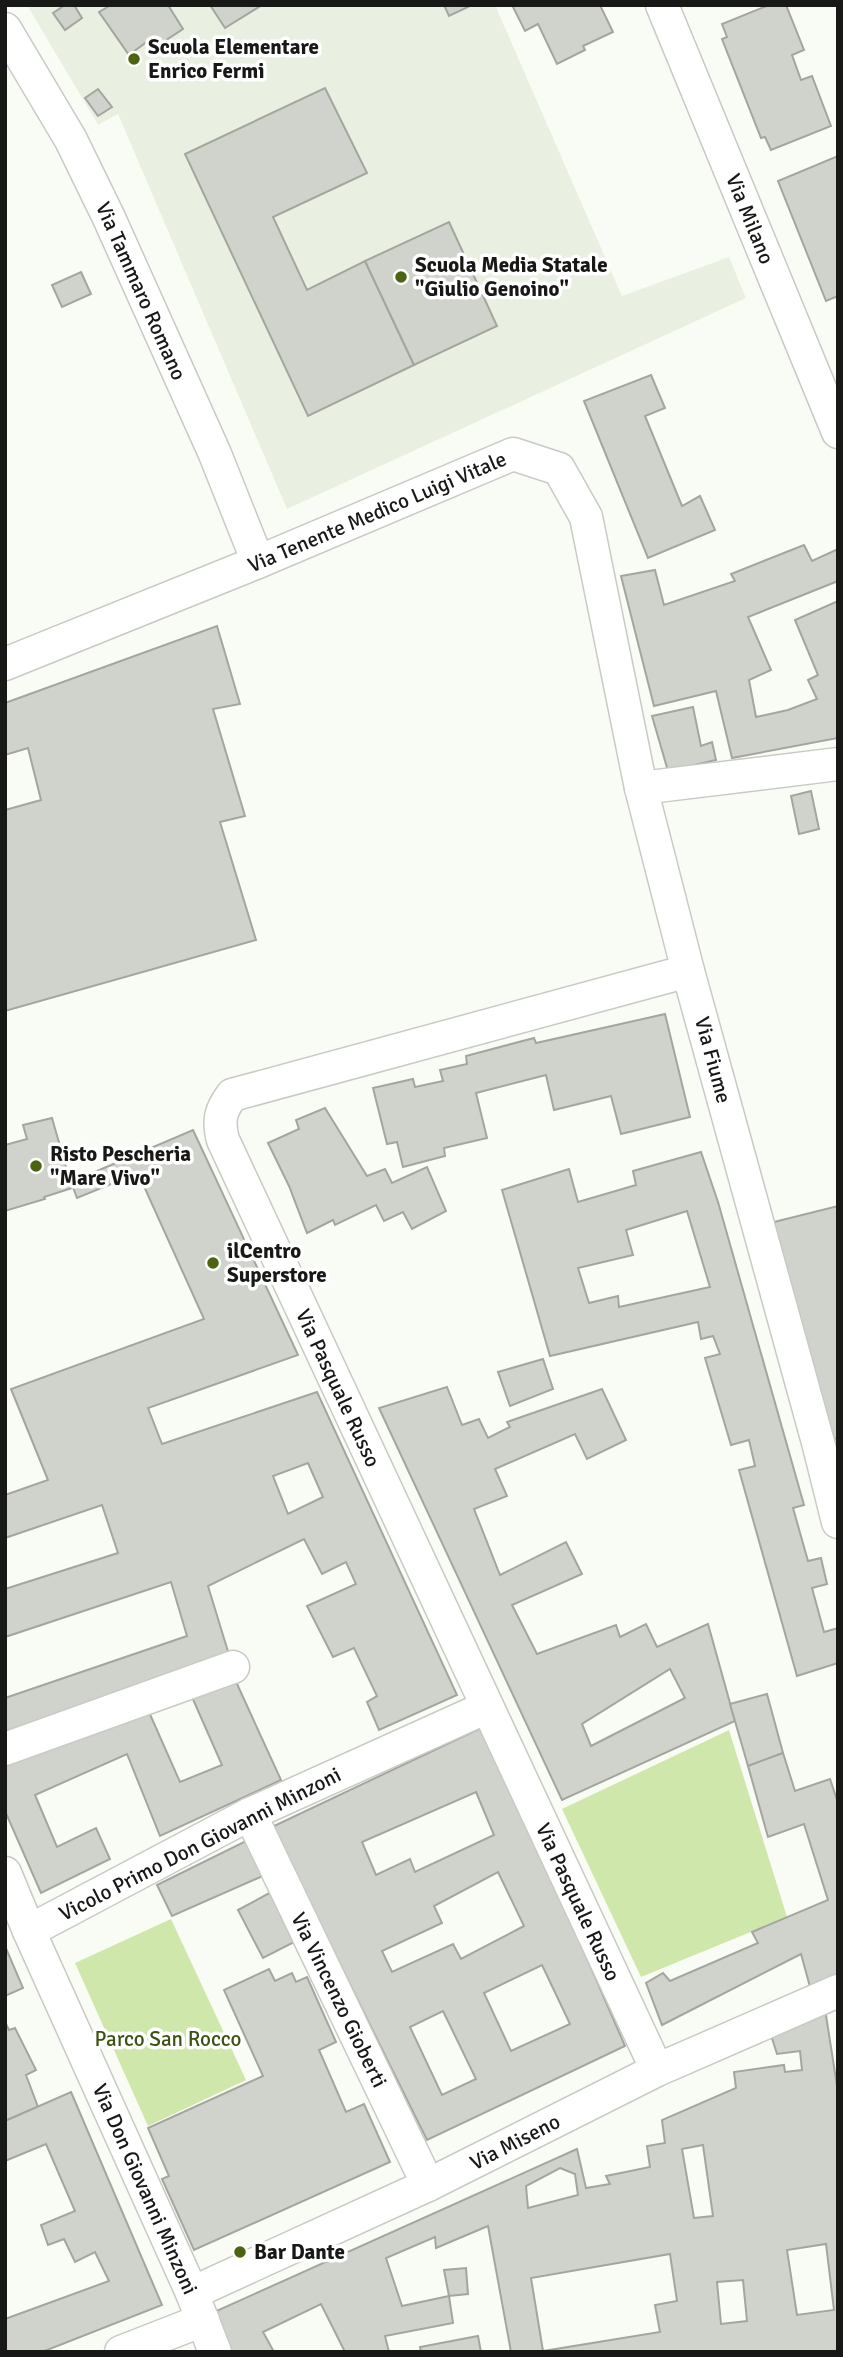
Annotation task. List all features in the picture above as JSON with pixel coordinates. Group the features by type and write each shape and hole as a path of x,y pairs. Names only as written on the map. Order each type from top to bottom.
{"street":[{"name":"Via Milano","path":"662,5 838,432"},
{"name":"Via Tammaro Romano","path":"5,29 71,140 104,207 215,454 258,562"},
{"name":"Via Tenente Medico Luigi Vitale","path":"5,664 258,562 513,454 559,469 586,517 641,788"},
{"path":"641,788 838,764"},
{"name":"Via Fiume","path":"641,788 838,1522"},
{"name":"Via Pasquale Russo","path":"657,2070 486,1707 223,1140 219,1126 222,1109 232,1095 688,971"},
{"path":"5,1749 233,1667"},
{"name":"Vicolo Primo Don Giovanni Minzoni","path":"29,1931 250,1814 486,1707"},
{"name":"Via Vincenzo Gioberti","path":"250,1814 428,2185"},
{"name":"Via Don Giovanni Minzoni","path":"5,1873 215,2352"},
{"name":"Via Miseno","path":"121,2352 197,2306 428,2185 657,2070 837,1998"}],"shaded area":[{"name":"Scuola Media Statale \"Giulio Genoino\"","path":"27,5 495,5 622,296 729,257 746,298 287,509 118,114 98,125"}],"green space":[{"path":"729,1730 787,1917 641,1977 562,1809"},
{"name":"Parco San Rocco","path":"171,1919 246,2080 148,2126 75,1963"}],"building":[{"path":"65,5 74,5 82,18 65,30 53,13"},
{"path":"111,5 168,5 183,29 157,46 152,38 129,55 99,12"},
{"path":"210,5 262,5 225,28"},
{"path":"444,5 469,5 470,6 449,16"},
{"path":"512,5 600,5 613,32 583,46 585,50 557,64 538,24 525,31"},
{"path":"769,5 786,5 804,50 792,55 801,80 812,76 831,126 771,150 765,137 761,138 722,39 727,37 722,24"},
{"path":"325,88 367,173 273,217 307,290 365,261 414,365 308,416 185,154"},
{"path":"98,89 112,107 98,116 85,98"},
{"path":"838,156 838,296 826,301 778,181"},
{"path":"449,222 497,326 414,365 365,261"},
{"path":"81,272 91,294 62,307 52,285"},
{"path":"651,375 665,408 645,416 682,506 700,496 715,530 648,558 584,401"},
{"path":"804,545 812,561 838,549 838,581 748,617 771,670 749,680 756,717 788,710 817,699 808,680 818,675 795,620 838,601 838,738 732,758 716,691 654,706 621,576 655,570 664,605 735,581 731,574"},
{"path":"217,626 240,704 213,709 245,816 220,822 256,940 5,1011 5,810 41,800 28,748 5,755 5,703"},
{"path":"693,707 701,746 712,742 716,760 668,771 652,716"},
{"path":"811,791 819,829 799,834 791,796"},
{"path":"665,1014 690,1117 621,1134 611,1096 554,1110 546,1075 476,1093 487,1138 444,1148 445,1156 403,1167 397,1142 387,1144 373,1088 413,1079 415,1087 443,1081 440,1070 467,1064 466,1056 534,1038 536,1043"},
{"path":"325,1108 367,1176 385,1169 392,1183 427,1167 446,1211 412,1229 403,1212 384,1221 376,1205 335,1225 333,1220 307,1233 289,1186 268,1143 299,1129 296,1120"},
{"name":"Risto Pescheria \"Mare Vivo\"","path":"52,1118 72,1188 5,1211 5,1145 27,1139 23,1125"},
{"path":"193,1130 298,1355 148,1408 162,1444 317,1392 457,1695 379,1730 367,1702 377,1696 354,1648 333,1657 307,1606 356,1584 346,1562 322,1574 304,1539 208,1586 230,1658 5,1734 5,1698 187,1636 171,1582 5,1637 5,1589 118,1553 102,1505 5,1538 5,1495 48,1480 11,1389 204,1319 138,1173 77,1198 71,1182","holes":["308,1463 323,1497 288,1514 273,1476"]},
{"path":"701,1152 718,1202 804,1505 793,1508 808,1561 821,1558 827,1584 812,1588 824,1632 838,1628 838,1663 797,1676 739,1470 755,1466 749,1440 731,1445 705,1358 720,1354 713,1336 701,1339 698,1322 550,1356 502,1190 569,1169 578,1202 636,1185 633,1171","holes":["687,1211 710,1287 619,1307 618,1296 589,1303 578,1268 633,1255 626,1230"]},
{"path":"838,1206 838,1438 826,1441 774,1222"},
{"path":"543,1359 553,1389 510,1406 498,1372"},
{"path":"447,1387 462,1425 479,1419 488,1438 510,1427 507,1422 602,1389 626,1440 587,1459 575,1434 495,1469 507,1496 474,1509 500,1575 566,1542 582,1574 512,1605 537,1654 616,1625 620,1637 646,1624 657,1647 708,1624 735,1721 562,1800 379,1408","holes":["670,1669 685,1698 591,1746 582,1724"]},
{"path":"232,1673 281,1780 160,1836 127,1754 35,1795 57,1847 96,1828 110,1859 41,1893 5,1811 5,1751 145,1703 180,1782 222,1765 188,1688"},
{"path":"767,1694 783,1753 748,1766 730,1704"},
{"path":"483,1727 509,1778 625,2046 427,2140 272,1827","holes":["476,1792 494,1835 415,1872 410,1859 376,1875 362,1842","498,1872 524,1926 461,1959 453,1944 392,1972 382,1951 442,1923 434,1906","542,1965 570,2024 511,2051 484,1993","443,2011 476,2079 442,2095 410,2027"]},
{"path":"783,1753 795,1791 830,1779 838,1803 838,1976 810,1987 801,1954 662,2025 646,1983 663,1973 670,1981 758,1943 752,1932 828,1900 804,1824 768,1837 748,1766"},
{"path":"248,1840 265,1875 172,1916 157,1885"},
{"path":"277,1889 300,1939 263,1958 238,1910"},
{"path":"5,1946 23,1988 5,1996"},
{"path":"269,1969 275,1981 292,1973 296,1982 307,1977 336,2042 319,2050 346,2112 364,2104 390,2162 194,2250 162,2179 169,2176 148,2128 263,2076 224,1990"},
{"path":"825,2009 838,2092 838,2352 511,2352 488,2226 436,2248 435,2237 386,2258 402,2306 449,2296 453,2323 385,2336 389,2352 345,2352 321,2304 263,2332 274,2352 228,2352 212,2313 577,2149 586,2188 610,2184 606,2176 650,2167 647,2146 665,2143 662,2120 736,2088 734,2072 784,2065 785,2072 802,2070 800,2051 777,2054 770,2032","holes":["703,2145 713,2216 694,2218 682,2149","560,2168 575,2174 578,2195 528,2208 526,2186","826,2244 834,2310 797,2315 787,2250","670,2254 677,2301 655,2305 660,2332 543,2351 531,2278","743,2280 747,2321 721,2324 717,2282"]},
{"path":"5,2022 9,2030 15,2028 36,2070 26,2075 38,2107 5,2121"},
{"path":"71,2092 162,2305 42,2352 5,2352 5,2319 109,2281 95,2252 75,2262 64,2239 48,2245 41,2225 75,2211 46,2144 5,2161 5,2121"},
{"path":"466,2268 468,2294 449,2296 444,2270"},
{"path":"478,2336 481,2352 421,2352 420,2347"}],"place":[{"name":"Scuola Elementare Enrico Fermi","path":"134,59"},
{"name":"Scuola Media Statale \"Giulio Genoino\"","path":"401,277"},
{"name":"Risto Pescheria \"Mare Vivo\"","path":"36,1166"},
{"name":"ilCentro Superstore","path":"213,1263"},
{"name":"Bar Dante","path":"240,2252"}]}
